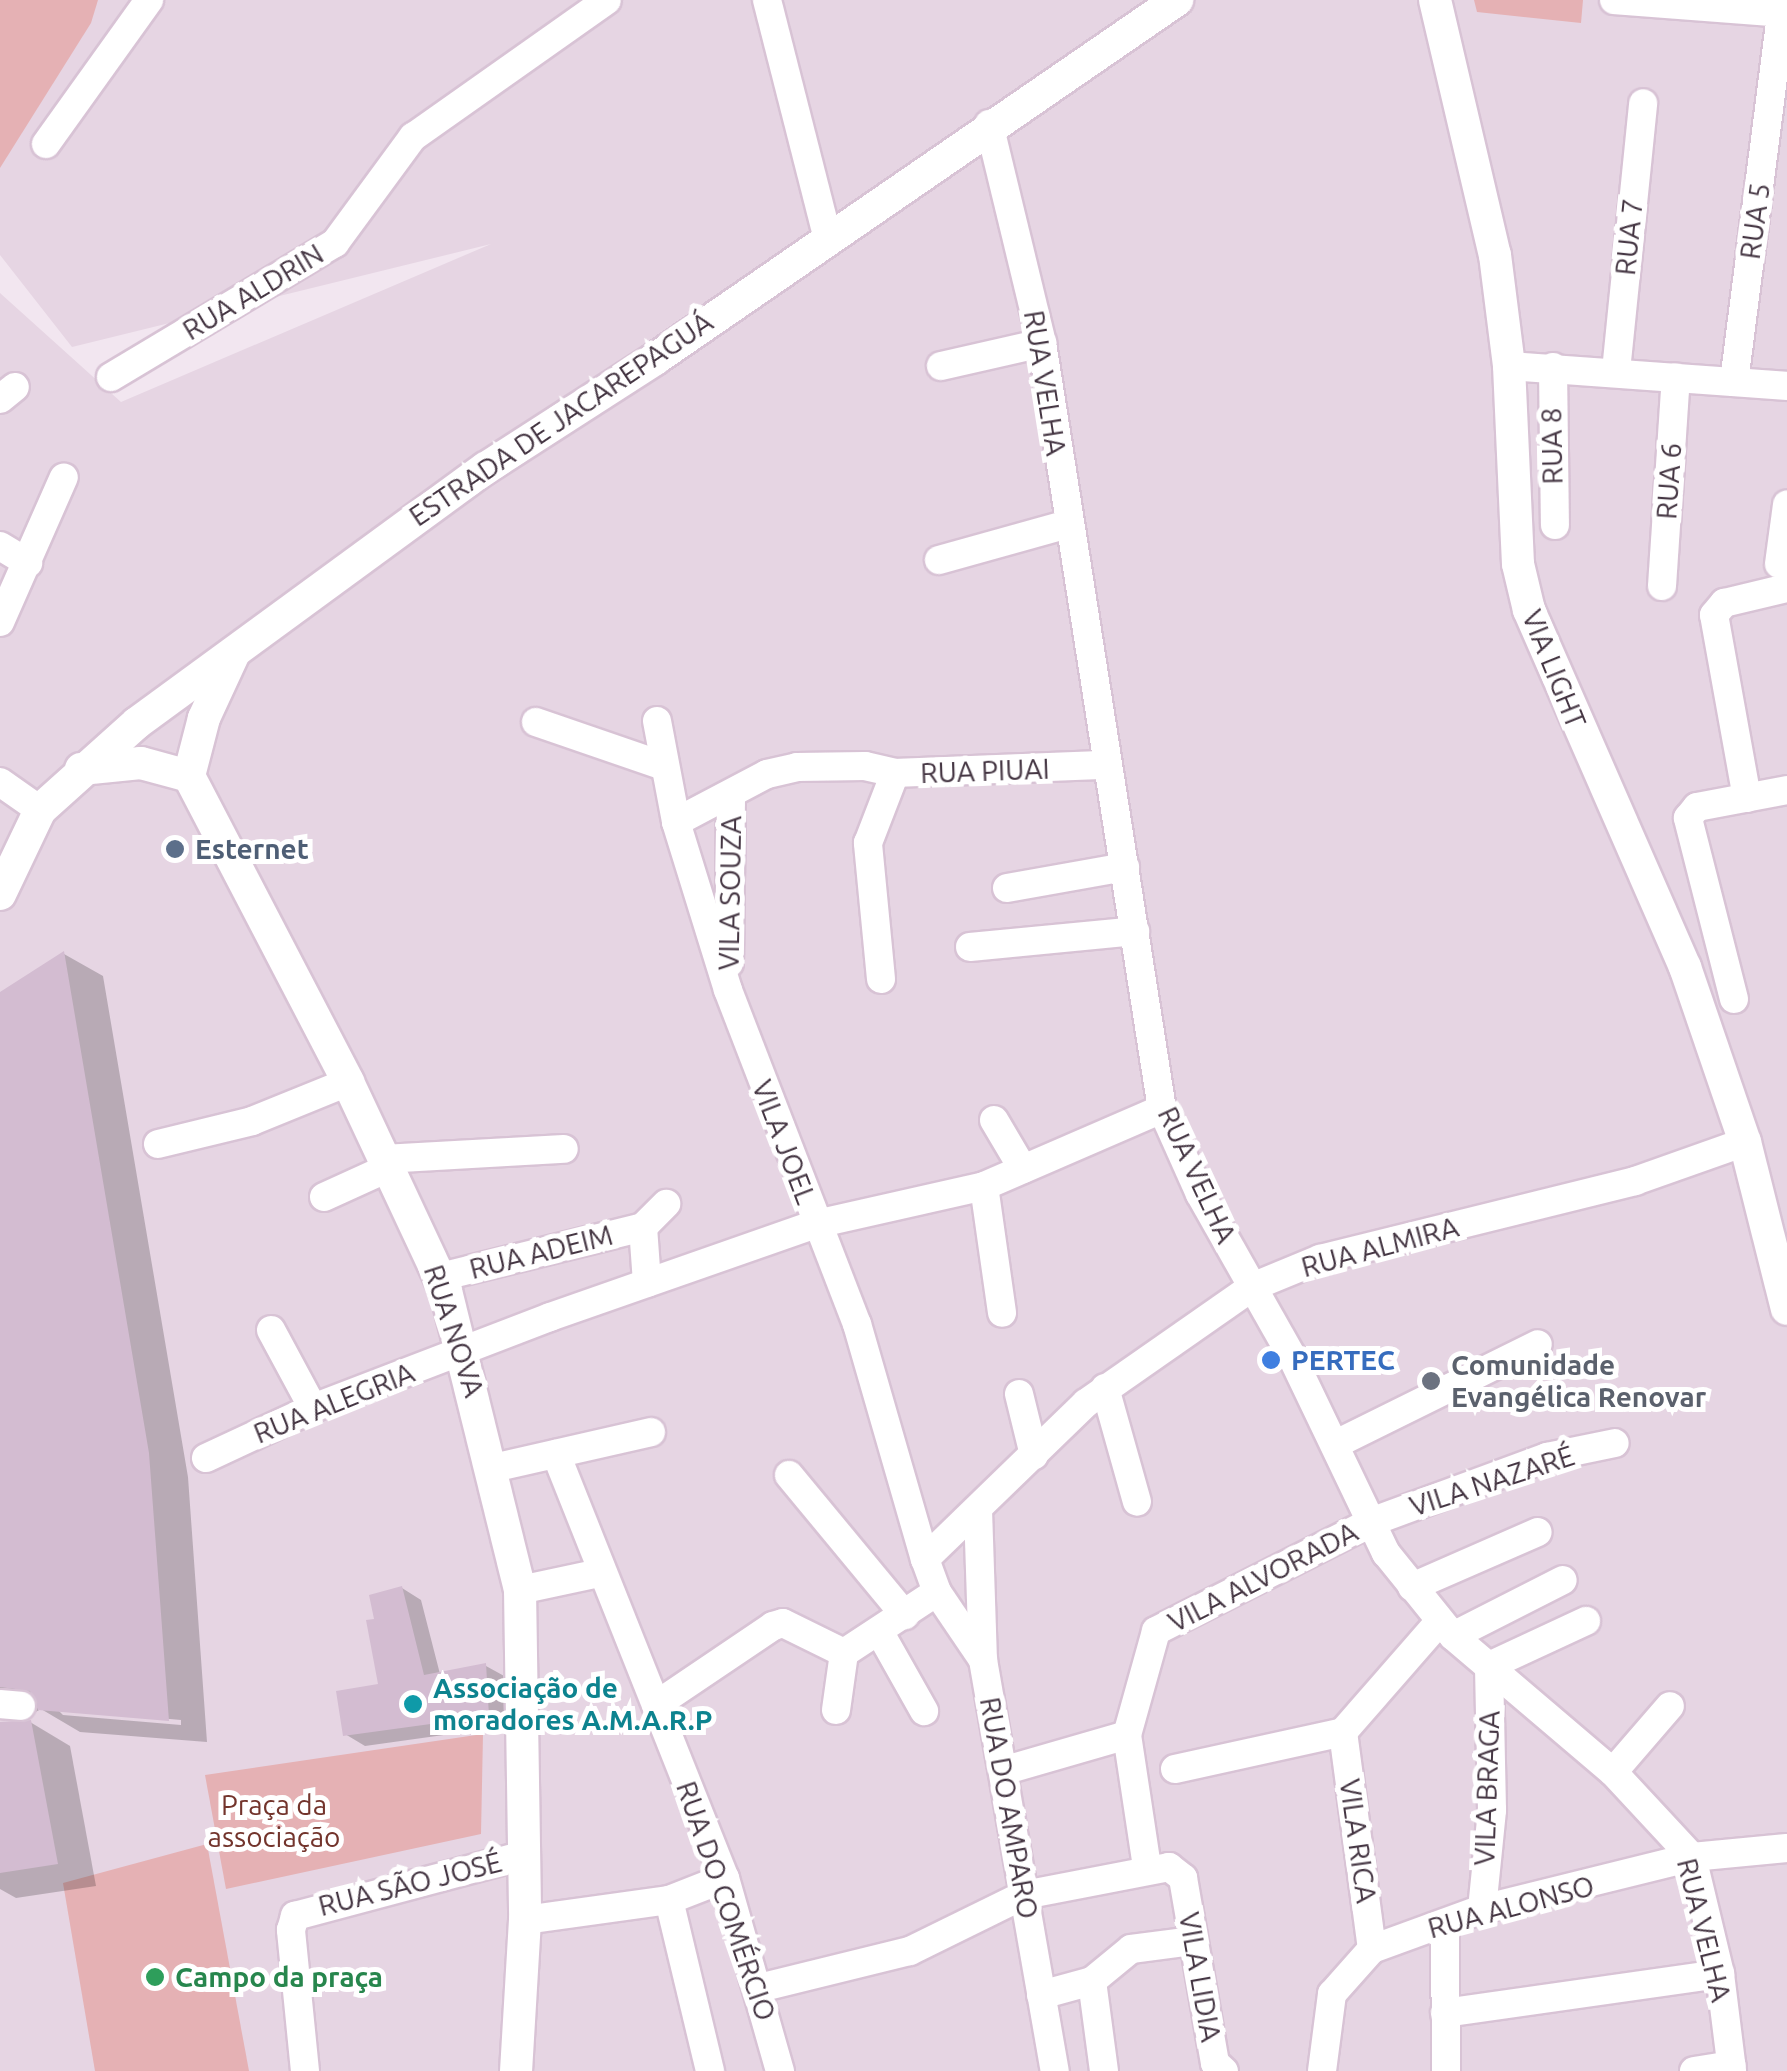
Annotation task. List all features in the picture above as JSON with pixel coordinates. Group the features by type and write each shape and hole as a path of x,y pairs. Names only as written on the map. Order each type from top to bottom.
{"street":[{"path":"46,144 149,0"},
{"name":"RUA ALDRIN","path":"111,377 335,244 413,137 607,0"},
{"path":"767,0 827,236"},
{"name":"ESTRADA DE JACAREPAGUÁ","path":"2,881 40,810 81,769 234,653 486,468 656,359 989,124 1177,0"},
{"name":"VIA LIGHT","path":"1434,0 1495,255 1509,366 1518,564 1528,610 1685,967 1745,1142 1787,1309"},
{"path":"1614,0 1783,6"},
{"name":"RUA 5","path":"1734,382 1783,6"},
{"name":"RUA 7","path":"1616,372 1643,103"},
{"name":"RUA VELHA","path":"989,124 1042,343 1162,1109 1200,1194 1336,1444 1370,1522 1412,1587 1446,1629 1614,1772 1692,1856 1720,1974 1732,2068"},
{"path":"941,366 1042,343"},
{"path":"1509,366 1787,386"},
{"name":"RUA 8","path":"1552,367 1555,524"},
{"name":"RUA 6","path":"1662,586 1676,377"},
{"path":"0,622 64,477"},
{"path":"1747,798 1714,616 1724,603 1783,576 1787,505"},
{"path":"939,560 1068,524"},
{"path":"0,546 28,563"},
{"path":"81,769 141,763 189,776 204,718 234,653"},
{"name":"VILA JOEL","path":"656,721 676,822 728,990 856,1324 925,1559"},
{"path":"536,722 664,766"},
{"name":"RUA PIUAI","path":"881,979 868,843 895,773 1106,765"},
{"path":"676,822 767,774 797,767 864,766 895,773"},
{"name":"RUA NOVA","path":"189,776 348,1082 440,1277 493,1468 520,1590 520,1856 525,1920 516,2071"},
{"path":"0,782 40,810"},
{"path":"1734,999 1688,818 1698,807 1787,790"},
{"name":"VILA SOUZA","path":"728,990 731,795"},
{"path":"1006,888 1125,867"},
{"path":"970,947 1134,931"},
{"path":"158,1144 252,1121 348,1082"},
{"name":"RUA ALEGRIA","path":"206,1458 313,1408 647,1283 816,1224 984,1186 1162,1109"},
{"path":"994,1120 1023,1169"},
{"name":"RUA ALMIRA","path":"925,1559 1105,1388 1252,1287 1320,1259 1635,1182 1745,1142"},
{"path":"324,1197 386,1164 564,1148"},
{"path":"984,1186 1002,1313"},
{"path":"647,1283 642,1227 666,1204"},
{"name":"RUA ADEIM","path":"440,1277 642,1227"},
{"path":"271,1330 313,1408"},
{"path":"1336,1444 1538,1344"},
{"path":"1105,1388 1137,1502"},
{"path":"1019,1394 1034,1455"},
{"path":"493,1468 651,1432"},
{"name":"VILA NAZARÉ","path":"1370,1522 1548,1457 1615,1443"},
{"name":"RUA DO COMÉRCIO","path":"556,1454 599,1573 725,1878 780,2071"},
{"path":"789,1475 905,1614"},
{"path":"978,1510 983,1660"},
{"name":"VILA ALVORADA","path":"1147,1867 1127,1735 1156,1632 1370,1522"},
{"path":"1412,1587 1538,1532"},
{"name":"RUA DO AMPARO","path":"925,1559 937,1592 983,1660 1006,1770 1054,2071"},
{"path":"520,1590 599,1573"},
{"path":"1175,1769 1343,1732 1446,1629 1563,1580"},
{"path":"844,1653 937,1592"},
{"path":"1489,1666 1586,1621"},
{"path":"656,1705 778,1624 844,1653"},
{"path":"879,1632 924,1711"},
{"path":"836,1710 844,1653"},
{"name":"VILA BRAGA","path":"1482,1910 1492,1810 1489,1666"},
{"path":"1614,1772 1670,1706"},
{"name":"VILA RICA","path":"1343,1732 1372,1949"},
{"path":"1006,1770 1127,1735"},
{"name":"RUA ALONSO","path":"1322,2071 1332,1994 1372,1949 1482,1910 1692,1856 1787,1848"},
{"name":"RUA SÃO JOSÉ","path":"305,2071 291,1930 300,1912 520,1856"},
{"name":"VILA LIDIA","path":"1147,1867 1169,1866 1182,1878 1215,2063 1224,2071"},
{"path":"759,1988 910,1951 1024,1894 1147,1867"},
{"path":"525,1920 668,1900 725,1878"},
{"path":"668,1900 710,2071"},
{"path":"1445,1922 1446,2071"},
{"path":"1041,1995 1092,1981 1131,1949 1193,1941"},
{"path":"1445,2013 1720,1974"},
{"path":"1092,1981 1104,2071"},
{"path":"1694,2071 1732,2068"}],"shaded area":[{"path":"0,0 1787,0 1787,2071 0,2071 0,293 121,402 491,244 72,347 0,255"}],"green space":[{"path":"0,0 98,0 91,23 0,168"},
{"path":"1474,0 1583,0 1581,23 1477,12"},
{"name":"Praça da associação","path":"483,1734 481,1834 226,1889 205,1775"},
{"name":"Campo da praça","path":"207,1844 249,2071 95,2071 63,1883"}],"building":[{"path":"64,951 149,1453 169,1721 38,1710 30,1691 0,1687 0,992"},
{"name":"Associação de moradores A.M.A.R.P","path":"402,1586 424,1675 486,1663 489,1716 343,1736 336,1691 378,1684 366,1620 374,1619 369,1595"},
{"path":"31,1720 58,1864 0,1873 0,1722"}],"place":[{"name":"Esternet","path":"175,849"},
{"name":"PERTEC","path":"1271,1360"},
{"name":"Comunidade Evangélica Renovar","path":"1431,1381"},
{"name":"Associação de moradores A.M.A.R.P","path":"413,1704"},
{"name":"Campo da praça","path":"155,1977"}]}
